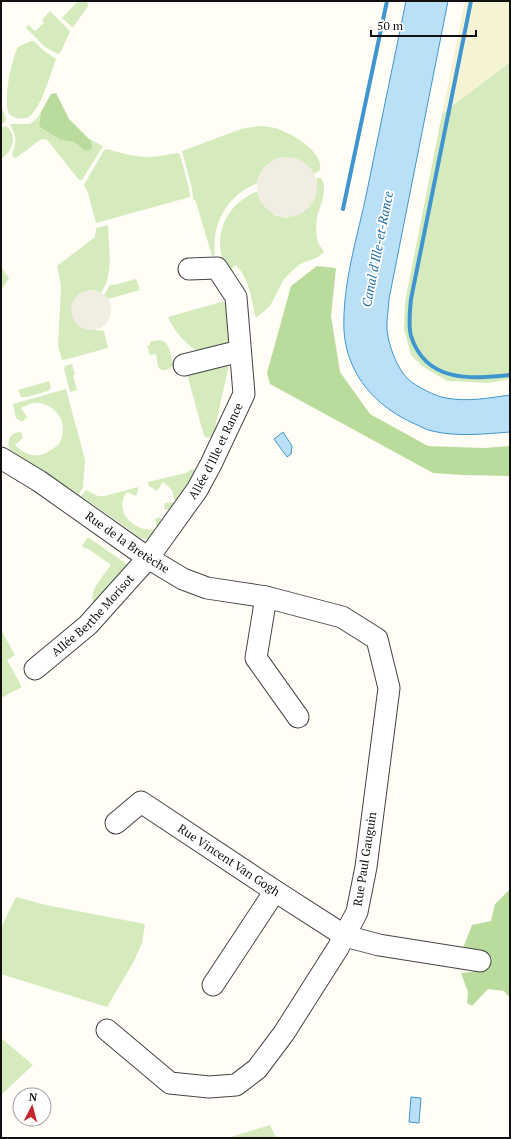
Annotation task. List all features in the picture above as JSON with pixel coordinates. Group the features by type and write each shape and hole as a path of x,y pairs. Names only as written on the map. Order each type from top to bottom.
{"street":[{"name":"Allée d'Ille et Rance","path":"148,558 196,490 212,464 244,394 236,297 217,268 189,269"},
{"path":"184,364 240,351"},
{"name":"Rue de la Bretèche","path":"1,458 39,481 148,558 183,579 207,588 266,597"},
{"name":"Allée Berthe Morisot","path":"35,669 88,625 148,558"},
{"path":"266,597 256,658 298,717"},
{"name":"Rue Paul Gauguin","path":"107,1030 170,1083 209,1087 236,1085 257,1069 284,1033 345,936 357,912 366,867 389,688 377,639 342,617 266,597"},
{"name":"Rue Vincent Van Gogh","path":"116,823 141,802 345,936 379,945 480,962"},
{"path":"212,985 275,891"}],"shaded area":[{"path":"465,1 510,1 510,62 442,114"},
{"path":"281,157 293,157 304,162 312,170 317,181 315,199 304,212 293,217 281,217 270,212 262,204 257,193 257,181 262,170 270,162"},
{"path":"91,290 105,296 111,310 105,324 91,330 77,324 71,310 77,296"}],"green space":[{"path":"78,1 87,1 88,6 72,27 62,18"},
{"path":"50,11 70,32 60,53 58,54 45,47 26,28 28,25 35,31 44,23 42,20"},
{"path":"34,41 44,51 56,59 46,88 35,110 28,117 16,118 11,116 8,111 7,97 9,79 15,53 18,47"},
{"path":"510,62 510,379 488,383 447,381 422,366 411,355 404,329 405,302 442,114"},
{"path":"1,83 2,108 6,118 5,122 1,125"},
{"path":"56,93 69,119 91,141 91,150 85,151 74,142 61,140 41,128 39,124 41,112 51,94"},
{"path":"41,112 39,121 41,128 61,140 74,142 85,151 88,151 91,141 88,138 103,146 82,180 79,180 45,139 40,140 16,158 12,156 16,140 10,124 30,123 37,118"},
{"path":"6,126 12,134 13,143 6,155 1,158 1,128"},
{"path":"259,126 281,130 304,143 317,156 320,163 320,170 314,174 310,168 278,158 267,165 261,171 257,183 244,190 233,199 223,213 219,221 215,238 215,255 212,256 196,202 193,198 182,151 241,129"},
{"path":"107,149 143,157 156,157 178,153 180,155 189,188 190,197 96,223 88,193 84,185 104,150"},
{"path":"316,178 321,178 324,187 316,228 319,244 324,252 318,257 300,264 292,271 284,279 270,306 256,318 247,283 241,271 236,265 230,270 224,268 220,244 226,219 230,212 242,200 257,191 258,196 274,215 287,218 317,184"},
{"path":"108,225 110,260 108,277 105,285 101,293 84,293 74,301 72,305 88,329 104,331 108,348 62,360 58,346 61,286 57,266 95,237 96,228"},
{"path":"317,266 336,268 331,316 340,372 370,414 428,446 484,448 510,446 510,476 433,473 270,384 267,373 291,286"},
{"path":"1,267 9,278 1,291"},
{"path":"136,279 140,290 108,299 104,295 110,285"},
{"path":"225,302 227,305 230,335 229,344 203,355 182,339 174,329 168,317"},
{"path":"158,340 165,342 170,352 173,363 167,370 161,370 158,367 156,354 150,355 147,346 150,345 150,342"},
{"path":"228,362 229,365 215,428 212,436 208,438 204,436 187,374"},
{"path":"72,364 77,390 70,392 64,369 65,366"},
{"path":"49,381 51,388 48,391 27,397 21,397 18,390"},
{"path":"66,389 85,460 83,488 78,494 9,449 8,446 10,437 17,432 21,432 23,438 15,445 26,453 32,455 48,452 59,444 63,429 60,418 54,410 44,404 28,404 21,408 27,417 22,422 16,418 13,404"},
{"path":"192,469 196,470 195,476 169,511 164,508 165,503 175,502 172,490 163,482 157,491 149,486 148,482 186,473"},
{"path":"138,487 136,496 127,492 123,500 122,507 128,520 141,528 149,530 157,529 155,519 159,517 163,520 164,524 160,531 149,539 141,538 81,496 86,490 98,496 105,496"},
{"path":"88,537 128,565 94,603 92,599 95,589 111,565 82,546"},
{"path":"1,630 15,655 7,660 22,687 1,698"},
{"path":"510,889 510,998 504,991 488,989 472,1006 467,1003 468,992 461,973 473,972 479,954 463,948 472,925 491,921 495,904"},
{"path":"16,897 46,905 145,924 142,943 133,963 107,1007 1,974 1,928"},
{"path":"1,1038 33,1065 1,1095"},
{"path":"270,1125 276,1138 228,1138"}],"water":[{"name":"Canal d'Ille-et-Rance","path":"406,1 448,1 389,299 387,326 389,342 397,363 404,375 416,385 432,393 446,398 462,400 510,395 510,432 471,434 441,433 428,430 401,417 376,399 366,388 351,362 346,347 344,331 345,295 351,260 367,191"},
{"path":"283,432 292,446 291,454 287,457 274,439"},
{"path":"411,1097 421,1098 419,1123 409,1122"}],"waterway":[{"path":"343,209 387,1"},
{"path":"471,1 411,299 410,327 411,336 418,351 427,362 439,370 452,375 465,377 510,375"}]}
